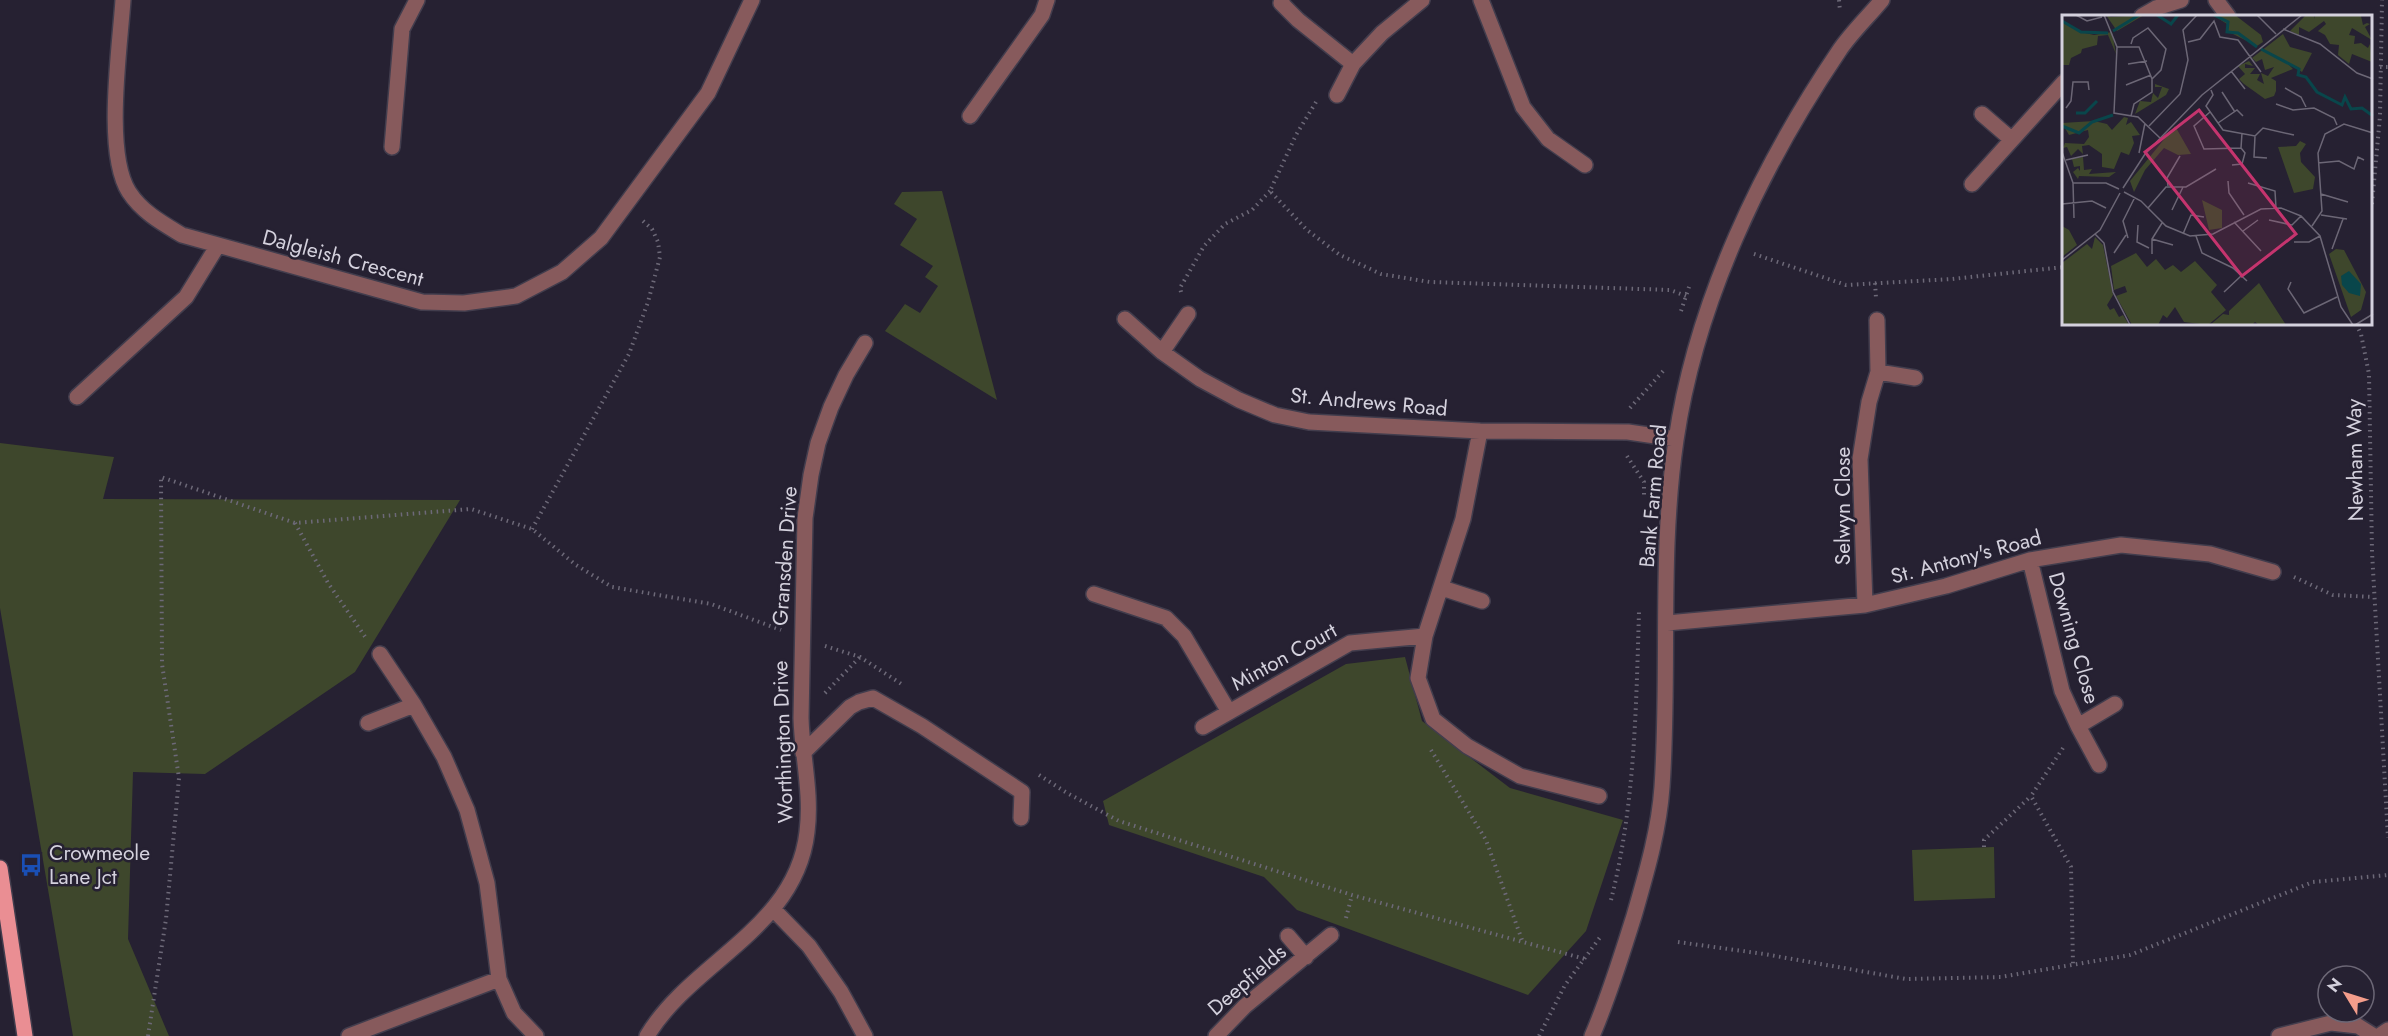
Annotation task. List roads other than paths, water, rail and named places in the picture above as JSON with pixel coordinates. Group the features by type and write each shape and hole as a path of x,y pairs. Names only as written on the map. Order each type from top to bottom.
{"main road":[{"path":"0,868 26,1036"}],"street":[{"name":"Dalgleish Crescent","path":"123,0 115,120 116,156 128,191 150,216 182,235 422,302 464,303 516,296 562,272 601,238 708,93 752,0"},
{"path":"392,147 402,29 417,0"},
{"path":"970,116 1042,15 1047,0"},
{"path":"1337,95 1353,64 1382,33 1422,0"},
{"path":"1480,0 1523,107 1548,139 1585,165"},
{"name":"Bank Farm Road","path":"1592,1036 1610,992 1654,845 1662,789 1667,623 1666,534 1676,439 1689,373 1709,306 1731,246 1761,183 1840,49 1882,0"},
{"path":"2144,15 2156,8 2181,0"},
{"path":"2216,0 2227,15"},
{"path":"1281,1 1298,20 1353,64"},
{"path":"1972,184 2062,83"},
{"path":"1982,114 2011,139"},
{"path":"77,397 186,297 218,245"},
{"path":"1162,352 1188,314"},
{"name":"St. Andrews Road","path":"1125,319 1162,352 1200,379 1239,400 1275,415 1309,422 1480,431 1628,432 1676,439"},
{"name":"Selwyn Close","path":"1865,605 1860,459 1869,402 1878,372 1877,320"},
{"name":"Gransden Drive","path":"801,638 805,518 813,465 831,407 865,343"},
{"path":"1878,372 1915,378"},
{"path":"1480,431 1463,519 1425,636 1418,678 1432,719 1467,746 1520,776 1599,796"},
{"name":"St. Antony's Road","path":"1667,623 1865,605 1946,586 2030,560 2121,545 2210,554 2273,572"},
{"name":"Downing Close","path":"2030,560 2062,691 2099,765"},
{"path":"1442,588 1482,601"},
{"path":"1094,594 1166,618 1184,636 1229,712"},
{"name":"Minton Court","path":"1203,727 1350,643 1425,636"},
{"name":"Worthington Drive","path":"646,1036 689,987 735,948 774,910 797,871 807,833 808,786 801,718 801,638"},
{"path":"380,654 414,705 444,757 467,810 487,883 499,979 514,1013 536,1036"},
{"path":"803,753 850,708 859,702 873,698 922,726 1022,792 1021,818"},
{"name":"Downing Close","path":"2078,726 2115,704"},
{"path":"368,723 414,705"},
{"path":"774,910 809,946 841,992 865,1036"},
{"name":"Deepfields","path":"1216,1036 1245,1006 1331,935"},
{"name":"Deepfields","path":"1288,936 1306,957"},
{"path":"349,1036 499,979"},
{"path":"2279,1036 2331,1023 2358,1026 2374,1036"},
{"path":"2379,1036 2388,1030"}],"place":[{"name":"Crowmeole Lane Jct","path":"31,865"}]}
